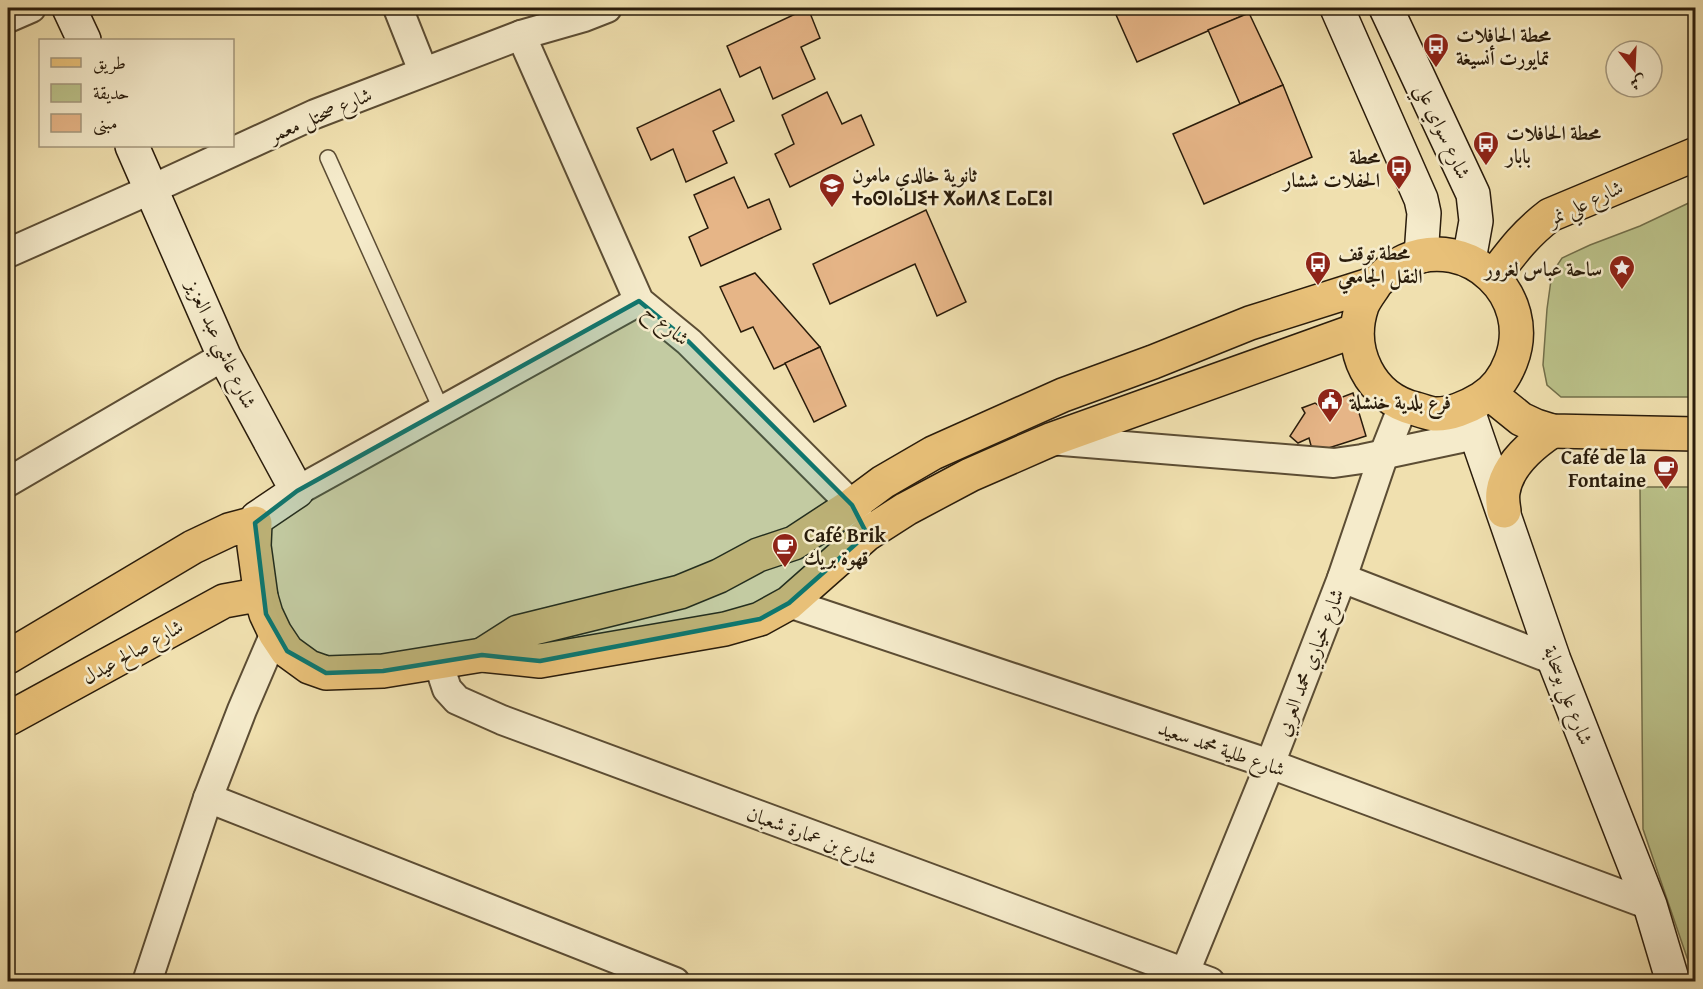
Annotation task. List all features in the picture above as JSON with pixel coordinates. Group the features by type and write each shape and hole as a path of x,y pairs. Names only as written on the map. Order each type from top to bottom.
{"main road":[{"path":"69,8 84,39"},
{"path":"1336,8 1421,199 1424,213 1421,256"},
{"name":"شارع سواي علي","path":"1386,8 1473,194 1481,269"},
{"name":"شارع عاشي عبد العزيز","path":"132,147 224,356 297,491"},
{"name":"شارع علي نمر","path":"1481,269 1520,242 1550,215 1695,154"},
{"path":"1477,412 1506,374 1516,349 1516,323 1509,298 1481,269 1454,255 1437,254 1405,261 1389,270 1376,283 1363,305 1357,330 1359,354 1369,375 1384,393 1403,406 1435,414 1477,412 1521,419 1552,431 1695,434"},
{"path":"482,655 518,632 680,592 719,576 758,555 794,543 883,482 933,453 1063,395 1250,323 1376,283"},
{"path":"297,491 257,518 254,546 261,597 266,614 287,651 301,662 326,673 383,671 482,655 540,660 562,657 725,629 760,619 789,603 867,534 906,509 970,475 1050,440 1357,330"},
{"name":"شارع علي بوسحابة","path":"1477,412 1504,511 1554,660 1650,905 1673,981"},
{"path":"1504,511 1503,492 1510,474 1535,442 1552,431"},
{"path":"8,657 193,547 229,530 255,523"},
{"name":"شارع صالح عيدل","path":"8,720 224,601 261,597"}],"street":[{"path":"8,18 31,8"},
{"path":"398,8 423,71"},
{"name":"شارع صحتل معمر","path":"8,253 315,114 423,71 590,11"},
{"name":"شارع ح","path":"520,35 639,301 689,342 852,505 867,534"},
{"path":"297,491 639,301"},
{"path":"8,482 224,356"},
{"name":"شارع خياري محمد العربي","path":"1192,979 1403,406"},
{"path":"1050,440 1334,463 1384,454 1477,412"},
{"path":"1341,578 1554,660"},
{"name":"شارع طلية محمد سعيد","path":"789,603 1270,764 1650,905"},
{"path":"147,981 208,798 275,633"},
{"name":"شارع بن عمارة شعبان","path":"438,662 447,689 458,700 502,720 1192,979"},
{"path":"208,798 675,981"}],"lane":[{"path":"328,158 442,411"}],"highlighted area":[{"path":"639,301 689,342 852,505 867,534 789,603 760,619 540,661 482,655 383,671 326,673 287,651 266,614 255,523 297,491"}],"green space":[{"name":"ساحة عباس لغرور","path":"1695,200 1695,397 1561,397 1547,385 1543,365 1552,273 1562,258 1640,226"},
{"path":"1640,487 1695,487 1695,981 1643,829"}],"building":[{"path":"808,8 820,38 801,47 815,79 773,99 760,67 740,77 727,46"},
{"path":"1113,8 1247,8 1249,13 1137,62"},
{"path":"1249,13 1283,85 1240,104 1208,30"},
{"path":"1283,85 1312,157 1204,204 1173,134"},
{"path":"720,89 734,121 713,131 727,163 686,182 673,149 651,160 637,128"},
{"path":"827,92 842,124 861,115 874,145 790,187 775,154 794,144 782,115"},
{"path":"734,177 748,208 769,199 781,229 701,266 689,237 708,228 694,195"},
{"path":"926,210 966,302 937,316 915,264 830,304 813,264"},
{"path":"755,273 820,347 774,369 753,327 741,332 720,287"},
{"path":"820,347 846,406 814,422 785,363"},
{"name":"فرع بلدية خنشلة","path":"1353,393 1366,436 1313,453 1309,438 1298,443 1290,436 1305,413 1302,408 1315,403 1319,406"}],"place":[{"name":"محطة الحافلات تمايورت أنسيغة","path":"1436,69"},
{"name":"محطة الحافلات بابار","path":"1486,167"},
{"name":"محطة الحفلات ششار","path":"1399,191"},
{"name":"ثانوية خالدي مامون ⵜⴰⵙⵏⴰⵡⵉⵜ ⵅⴰⵍⴷⵉ ⵎⴰⵎⵓⵏ","path":"832,209"},
{"name":"محطة توقف النقل الجامعي","path":"1318,287"},
{"name":"ساحة عباس لغرور","path":"1622,291"},
{"name":"فرع بلدية خنشلة","path":"1330,424"},
{"name":"Café de la Fontaine","path":"1666,491"},
{"name":"Café Brik قهوة بريك","path":"785,569"}]}
